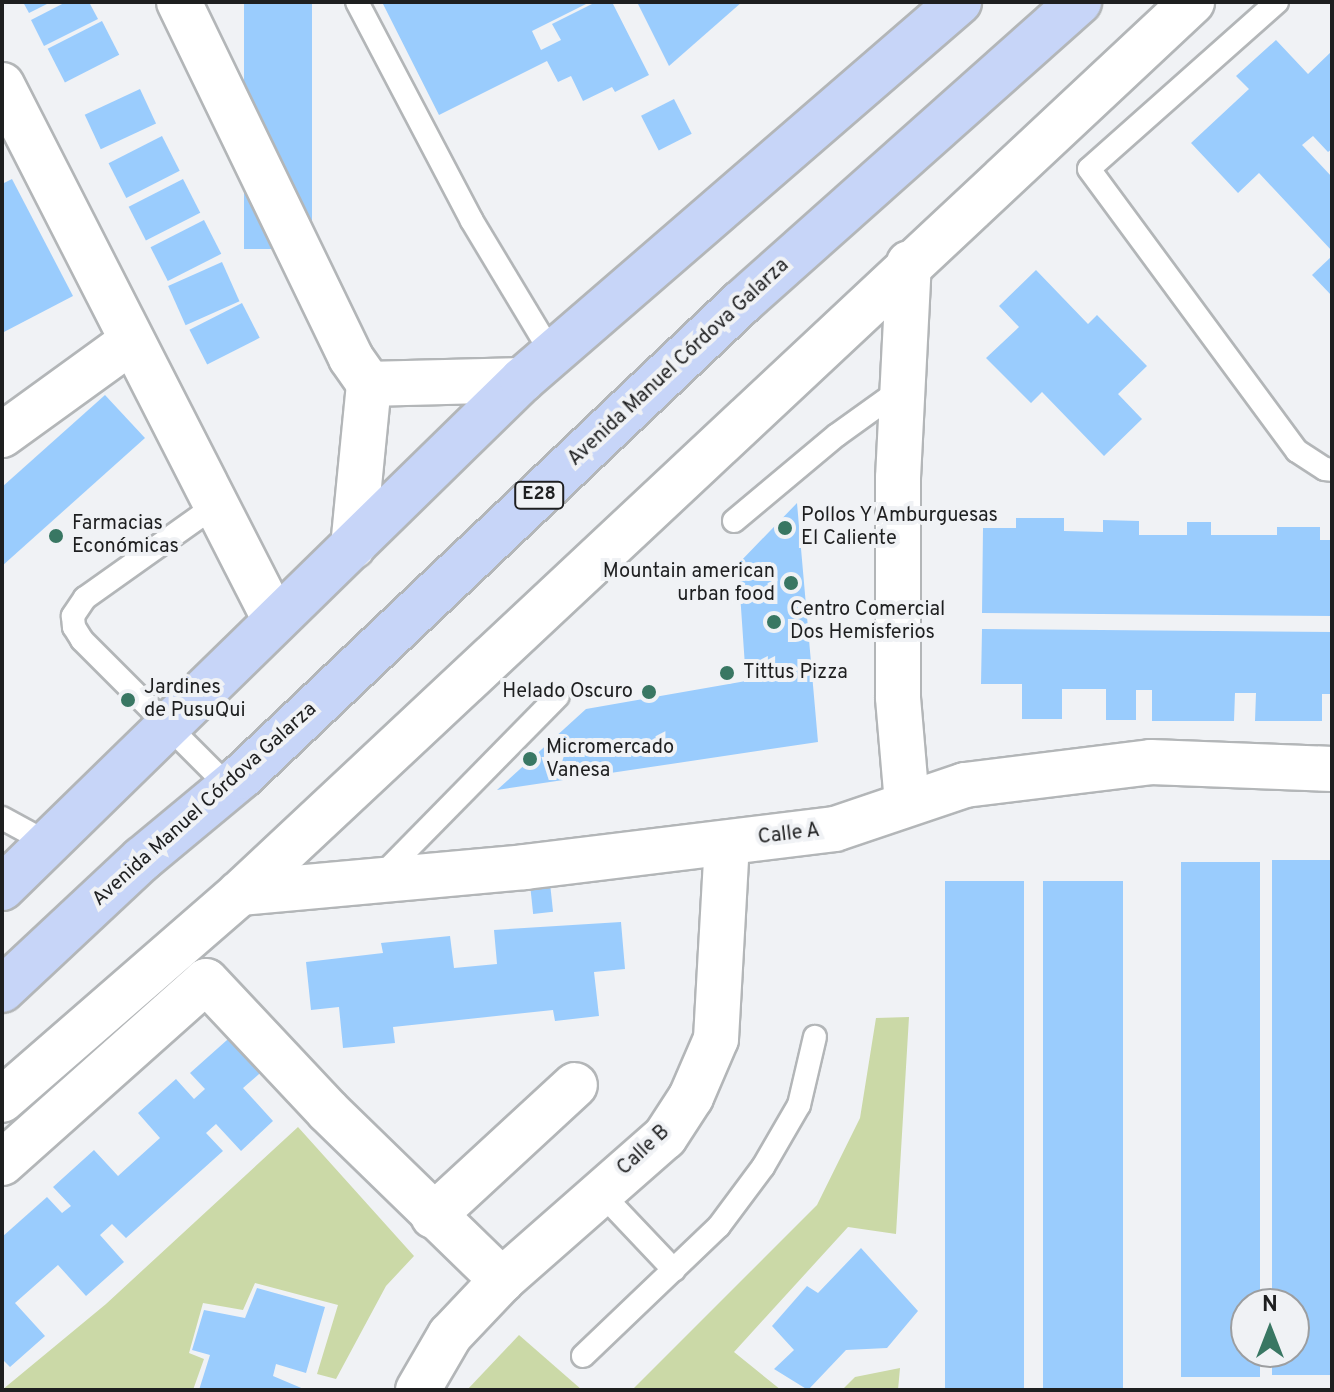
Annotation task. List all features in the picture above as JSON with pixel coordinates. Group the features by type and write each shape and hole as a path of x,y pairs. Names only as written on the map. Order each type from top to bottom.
{"main road":[{"path":"2,888 537,367 959,2"},
{"name":"Avenida Manuel Córdova Galarza","path":"2,990 142,859 228,786 741,303 1079,2"}],"street":[{"path":"179,2 351,358 369,384 353,546"},
{"path":"2,1100 240,893 909,263 1192,2"},
{"path":"2,85 12,132 132,341 275,620"},
{"path":"907,803 898,697 901,389 909,263"},
{"path":"2,435 132,341"},
{"path":"369,384 537,367"},
{"name":"Calle A","path":"240,893 525,867 835,829 965,785 1151,762 1332,769"},
{"name":"Calle B","path":"418,1390 450,1335 502,1280 599,1191 665,1137 709,1059 716,1039 727,843"},
{"path":"2,1163 206,981 328,1111 502,1280"},
{"path":"433,1216 575,1085"}],"lane":[{"path":"357,2 472,221 537,367"},
{"path":"1277,2 1089,169 1297,451 1332,470"},
{"path":"734,521 837,435 901,389"},
{"path":"216,505 85,598 73,616 74,627 82,640 228,786"},
{"path":"378,880 558,696"},
{"path":"2,818 48,843"},
{"path":"583,1356 719,1226 763,1167 799,1105 815,1037"},
{"path":"599,1191 674,1270"}],"green space":[{"path":"909,1017 896,1234 848,1227 734,1352 781,1390 632,1390 817,1205 860,1118 876,1018"},
{"path":"298,1127 414,1256 386,1286 336,1379 317,1374 338,1305 255,1283 243,1310 203,1303 189,1353 204,1359 193,1390 2,1390 106,1304"},
{"path":"519,1335 582,1390 467,1390"},
{"path":"900,1368 898,1390 842,1390 855,1377"}],"building":[{"path":"23,2 51,2 29,13"},
{"path":"66,2 89,2 98,19 44,46 31,20"},
{"path":"244,2 312,2 312,249 244,249"},
{"path":"590,2 532,31 541,50 561,40 552,24 596,2 612,2 649,75 615,92 612,87 583,101 571,76 558,82 547,61 439,115 383,4"},
{"path":"637,2 742,2 669,66"},
{"path":"102,21 119,55 65,83 48,49"},
{"path":"1276,40 1308,74 1332,51 1332,149 1328,152 1313,136 1302,145 1332,177 1332,251 1259,173 1238,193 1191,143 1249,89 1236,76"},
{"path":"140,89 156,123 101,149 85,115"},
{"path":"674,99 692,134 659,151 641,116"},
{"path":"162,136 180,171 126,198 109,163"},
{"path":"12,179 73,296 2,333 2,184"},
{"path":"183,179 200,213 146,241 129,207"},
{"path":"204,220 221,254 168,281 151,247"},
{"path":"1332,256 1332,296 1312,275"},
{"path":"222,262 239,301 186,325 168,286"},
{"path":"1036,270 1088,324 1097,315 1147,366 1118,394 1142,419 1104,456 1042,392 1031,403 986,358 1019,327 999,306"},
{"path":"242,303 260,338 207,365 189,330"},
{"path":"105,395 145,438 2,566 2,487"},
{"name":"Centro Comercial Dos Hemisferios","path":"797,503 818,742 497,790 586,709 746,681 738,564"},
{"path":"1016,518 1064,518 1064,531 1103,532 1103,520 1139,521 1139,535 1187,535 1187,522 1211,522 1211,535 1277,535 1277,527 1320,527 1320,540 1332,540 1332,616 982,613 983,528 1016,528"},
{"path":"982,629 1332,632 1332,694 1322,694 1322,721 1255,721 1256,693 1235,693 1234,721 1152,721 1152,690 1136,690 1136,720 1106,720 1106,689 1062,689 1062,719 1022,719 1022,684 981,684"},
{"path":"1272,860 1332,860 1332,1375 1272,1375 1272,1368 1310,1368 1310,1288 1272,1288"},
{"path":"1181,862 1260,862 1260,1288 1230,1288 1230,1368 1260,1368 1260,1377 1181,1377"},
{"path":"945,881 1024,881 1024,1390 945,1390"},
{"path":"1043,881 1123,881 1123,1390 1043,1390"},
{"path":"550,883 553,912 533,914 530,885"},
{"path":"621,922 625,969 594,972 599,1016 555,1021 553,1010 393,1027 395,1043 343,1048 339,1007 311,1010 306,962 383,953 381,943 450,936 454,968 497,964 494,930"},
{"path":"236,1032 267,1067 243,1088 273,1121 241,1151 216,1124 206,1133 223,1151 126,1238 112,1224 100,1235 124,1262 86,1296 58,1265 15,1303 45,1336 10,1367 2,1359 2,1237 47,1197 62,1213 71,1206 53,1187 94,1150 118,1176 160,1138 138,1113 176,1079 194,1099 205,1089 190,1073"},
{"path":"861,1248 918,1311 887,1348 846,1350 808,1390 774,1369 794,1350 772,1326 807,1286 818,1293"},
{"path":"257,1288 325,1307 306,1373 276,1364 273,1376 306,1390 199,1390 210,1355 192,1350 204,1310 245,1318"}],"place":[{"name":"Pollos Y Amburguesas El Caliente","path":"785,528"},
{"name":"Farmacias Económicas","path":"56,536"},
{"name":"Mountain american urban food","path":"791,583"},
{"name":"Centro Comercial Dos Hemisferios","path":"774,622"},
{"name":"Tittus Pizza","path":"727,673"},
{"name":"Helado Oscuro","path":"649,692"},
{"name":"Jardines de PusuQui","path":"128,700"},
{"name":"Micromercado Vanesa","path":"530,759"}]}
